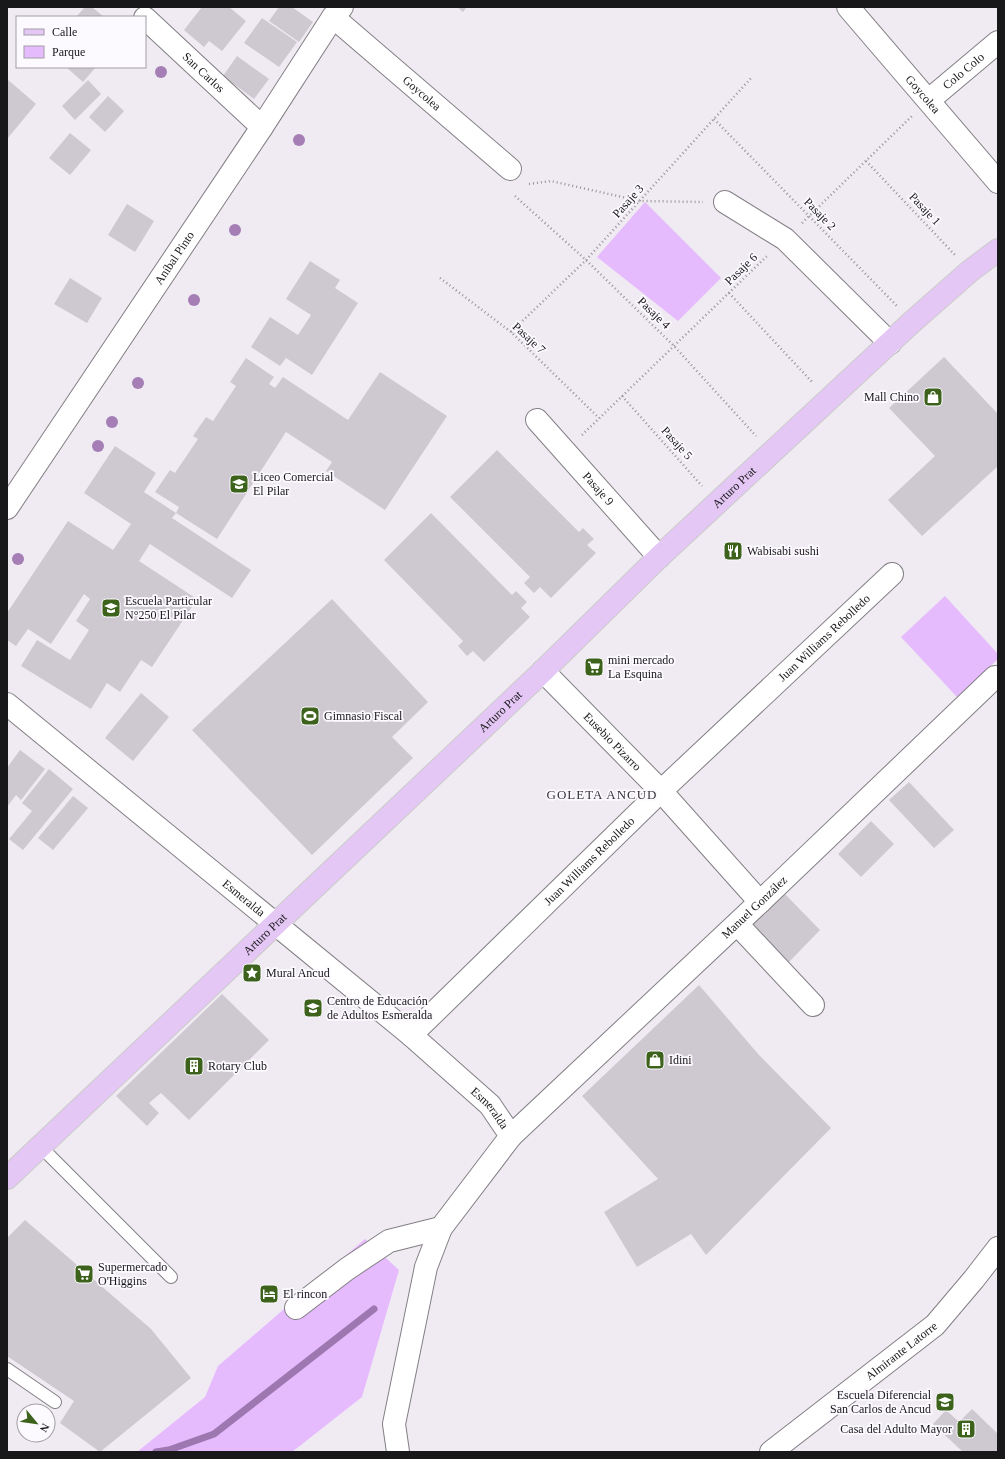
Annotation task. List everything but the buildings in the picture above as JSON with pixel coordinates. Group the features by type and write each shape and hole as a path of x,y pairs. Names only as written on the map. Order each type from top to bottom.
{"main road":[{"name":"Arturo Prat","path":"7,1178 771,452 912,322 970,271 998,250"}],"street":[{"name":"San Carlos","path":"133,7 142,16"},
{"name":"Goycolea","path":"848,7 998,182"},
{"name":"Goycolea","path":"338,12 510,169"},
{"name":"Aníbal Pinto","path":"7,508 338,12"},
{"name":"San Carlos","path":"146,20 262,127"},
{"name":"Colo Colo","path":"929,100 998,42"},
{"path":"725,202 785,239 890,343"},
{"name":"Pasaje 9","path":"537,420 659,557"},
{"name":"Juan Williams Rebolledo","path":"411,1035 661,791 892,574"},
{"name":"Eusebio Pizarro","path":"543,670 661,791 760,902"},
{"name":"Manuel González","path":"511,1136 737,924 995,677"},
{"name":"Esmeralda","path":"7,704 411,1035 490,1105 511,1136 441,1228 426,1267 404,1367 394,1424 398,1452"},
{"path":"737,924 812,1005"},
{"path":"296,1308 347,1269 389,1241 441,1228"},
{"name":"Almirante Latorre","path":"771,1452 935,1325 974,1280 998,1248"}],"lane":[{"path":"40,1146 171,1277"},
{"path":"7,1369 55,1402"}],"path":[{"name":"Pasaje 3","path":"511,332 586,260 752,77"},
{"name":"Pasaje 6","path":"566,451 929,100"},
{"name":"Pasaje 2","path":"714,119 912,322"},
{"name":"Pasaje 1","path":"866,161 970,271"},
{"path":"525,187 530,182 551,181 640,201 725,202"},
{"name":"Pasaje 4","path":"520,191 515,196 586,260 674,346 771,452"},
{"name":"Pasaje 7","path":"440,278 511,332 599,418"},
{"path":"729,293 829,400"},
{"name":"Pasaje 5","path":"622,396 718,502"}],"green space":[{"path":"645,202 721,278 678,321 597,257"},
{"path":"945,596 998,654 998,659 957,697 901,637"},
{"path":"365,1239 399,1270 362,1397 292,1452 137,1452 205,1397 218,1366"}],"waterway":[{"path":"156,1452 169,1450 214,1434 374,1309"}],"place":[{"name":"Mall Chino","path":"933,397"},
{"name":"Liceo Comercial El Pilar","path":"239,484"},
{"name":"Wabisabi sushi","path":"733,551"},
{"name":"Escuela Particular N°250 El Pilar","path":"111,608"},
{"name":"mini mercado La Esquina","path":"594,667"},
{"name":"Gimnasio Fiscal","path":"310,716"},
{"name":"Mural Ancud","path":"252,973"},
{"name":"Centro de Educación de Adultos Esmeralda","path":"313,1008"},
{"name":"Idini","path":"655,1060"},
{"name":"Rotary Club","path":"194,1066"},
{"name":"Supermercado O'Higgins","path":"84,1274"},
{"name":"El rincon","path":"269,1294"},
{"name":"Escuela Diferencial San Carlos de Ancud","path":"945,1402"},
{"name":"Casa del Adulto Mayor","path":"966,1429"}],"district":[{"name":"GOLETA ANCUD","path":"602,794"}]}
